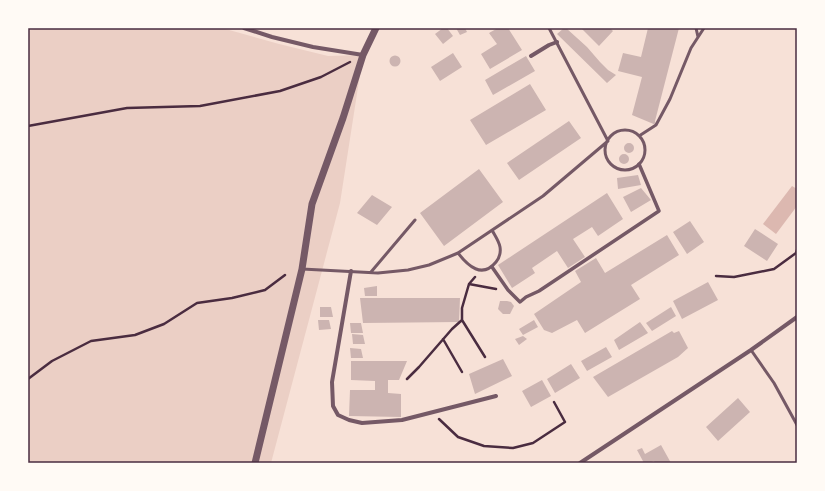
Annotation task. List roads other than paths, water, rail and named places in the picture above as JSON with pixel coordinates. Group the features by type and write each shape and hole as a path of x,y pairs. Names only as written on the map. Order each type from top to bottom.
{"street":[{"path":"244,28 272,37 313,47 363,55"},
{"path":"254,463 302,269 312,204 343,118 363,55 376,28"},
{"path":"530,56 549,44 557,42"},
{"path":"492,267 508,290 520,302 526,297 540,291 659,211 639,164"},
{"path":"351,271 332,382 334,406 338,415 348,420 362,423 402,420 496,396"},
{"path":"580,463 752,350 797,317"}],"lane":[{"path":"550,28 608,141"},
{"path":"696,28 698,37"},
{"path":"639,136 656,125 670,99 691,48 704,28"},
{"path":"622,130 634,132 643,140 645,152 644,157 639,164 631,169 624,170 618,168 612,165 605,154 605,148 608,141 610,136 615,132 622,130"},
{"path":"302,269 378,273 408,270 429,265 458,253 543,196 608,141"},
{"path":"371,272 415,220"},
{"path":"458,253 464,262 471,267 480,270 492,267 500,257 500,249 498,241 492,230"},
{"path":"752,350 774,383 797,425"}]}
